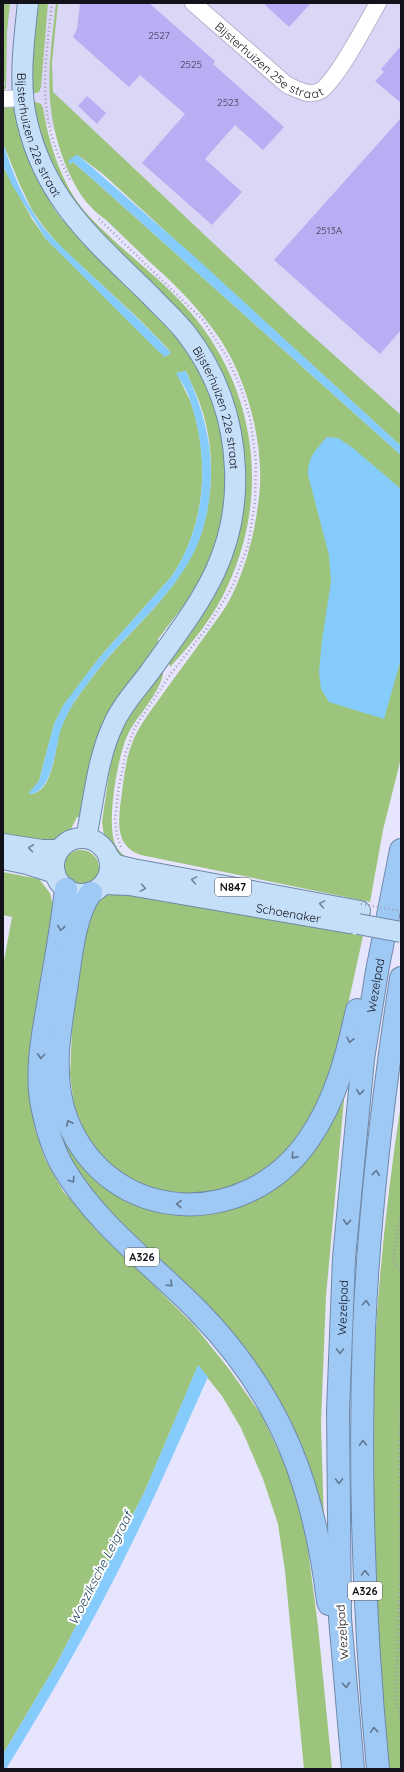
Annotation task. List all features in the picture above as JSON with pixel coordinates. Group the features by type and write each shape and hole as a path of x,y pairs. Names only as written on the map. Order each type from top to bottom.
{"highway":[{"name":"Wezelpad","path":"353,1769 340,1618 338,1411 344,1258 363,1059 377,970 401,850"},
{"name":"A326","path":"60,881 40,1078 43,1108 52,1140 62,1166 79,1191 110,1226 200,1312 236,1356 269,1403 288,1440 305,1484 319,1543 328,1601 340,1618"},
{"name":"A326","path":"97,889 84,902 77,928 60,1029 58,1064 60,1094 67,1120 81,1145 97,1166 132,1192 154,1200 175,1205 224,1201 254,1189 271,1178 291,1160 308,1140 334,1093 348,1051 359,1002 377,970"},
{"name":"Wezelpad","path":"378,1769 369,1679 365,1594 363,1412 364,1331 368,1260 377,1163 389,1057 401,978"}],"main road":[{"name":"Bijsterhuizen 22e straat","path":"28,3 23,61 24,98 26,120 38,158 56,194 78,224 178,323 205,361 224,405 231,431 234,456 234,502 228,537 221,560 214,577 194,609 114,721 104,748 86,838"},
{"path":"60,881 54,865 59,850 67,842 78,838 86,838"},
{"name":"N847","path":"86,838 98,843 110,858"},
{"path":"3,844 42,850 59,850"},
{"path":"97,889 109,876 111,867 110,858"},
{"name":"Schoenaker","path":"110,858 116,865 133,869 360,913 401,932"},
{"name":"N847","path":"3,859 27,864 60,881 78,894 97,889"},
{"name":"Schoenaker","path":"97,889 129,885 401,918"}],"street":[{"name":"Bijsterhuizen 25e straat","path":"193,3 288,85 305,93 319,91 332,80 378,3"},
{"path":"3,99 24,98"}],"path":[{"name":"Bijsterhuizen 22e straat","path":"52,3 45,66 45,96 47,114 55,146 71,183"},
{"name":"Bijsterhuizen 22e straat","path":"98,218 203,320 227,357 241,388 250,418 256,461 255,501 248,546 232,587 206,630 170,675 135,727 126,752 119,786 115,819 116,836"},
{"path":"360,913 401,911"},
{"path":"401,1214 393,1261 401,1272"},
{"path":"401,1400 399,1444 400,1564 396,1702 401,1721"}],"shaded area":[{"path":"3,3 401,3 401,441 3,84"}],"green space":[{"path":"3,3 10,3 7,32 6,88 3,91 5,83 3,78"},
{"path":"35,3 48,3 41,87 39,92 31,94"},
{"path":"56,3 58,3 52,63 53,92 297,322 401,415 401,446 104,175 79,156 69,162 70,164 73,162 97,183 401,455 401,758 383,830 370,902 141,855 133,852 121,836 119,815 124,778 128,756 136,735 148,714 223,611 242,572 253,535 259,497 259,457 257,436 246,394 239,374 220,339 197,309 179,290 87,203 68,171 58,144 50,104 49,85 51,46"},
{"path":"33,101 41,104 43,108 49,136 58,164 71,192 79,204 101,228 171,292 196,319 217,349 232,380 244,413 250,448 252,482 249,517 241,551 228,585 217,607 195,639 170,667 169,662 221,576 232,402 84,220 42,149"},
{"path":"3,104 11,105 16,109 28,149 43,189 57,213 167,325 183,345 197,368 209,393 218,419 224,446 227,473 226,500 222,525 203,575 189,603 184,605 158,639 158,645 96,741 79,817 77,817 70,831 53,844 3,839 3,166 32,219 46,239 111,303 171,352 141,321 59,245 43,226 32,210 4,146","holes":["186,371 203,413 207,427 211,457 209,501 202,530 195,549 174,584 148,615 106,660 77,698 67,714 61,728 52,769 48,779 43,787 37,792 29,794 39,781 54,724 64,705 99,658 172,576 183,557 192,536 198,515 202,472 198,428 192,406 177,373"]},
{"path":"163,668 163,675 156,692 129,732 121,755 114,789 112,823 113,836 116,846 122,854 137,862 116,856 104,836 102,822 112,753 121,726"},
{"path":"85,850 94,855 98,861 98,875 94,881 85,886 77,886 68,881 64,875 63,864 68,855 74,851"},
{"path":"3,872 39,879 50,893 54,909 31,1096 36,1132 45,1159 63,1191 107,1239 193,1324 229,1369 262,1416 298,1498 308,1550 318,1626 332,1769 304,1769 285,1571 278,1524 263,1479 241,1428 222,1396 198,1366 144,1493 57,1663 3,1754 3,966 12,917 3,915"},
{"path":"112,891 237,912 363,936 342,1032 326,1084 304,1131 283,1157 259,1174 216,1196 160,1196 105,1163 87,1138 74,1105 70,1075 74,987 84,918 99,898"},
{"path":"345,1089 326,1296 321,1423 324,1525 278,1411 64,1161 52,1090 120,1194 243,1203"},
{"path":"401,1103 401,1769 389,1769 374,1553 372,1510 372,1424 375,1343 381,1263"}],"water":[{"path":"3,142 19,186 30,208 43,227 59,245 141,321 171,353 165,357 155,348 46,239 12,185 3,165"},
{"path":"76,155 195,257 401,446 401,455 97,183 73,162 70,164 68,161"},
{"path":"186,371 201,410 210,448 211,468 208,508 203,529 196,548 186,567 174,584 105,661 74,702 61,728 51,770 47,779 42,787 36,792 28,794 39,781 54,724 64,704 99,658 172,576 184,555 193,533 199,510 202,487 202,464 200,440 195,417 188,394 176,373"},
{"path":"327,437 338,438 353,448 401,489 401,659 384,719 329,702 321,689 319,672 322,640 331,582 329,555 308,475 308,468 313,454"},
{"path":"198,1365 208,1377 140,1526 71,1660 6,1769 3,1769 3,1754 57,1663 144,1493"}],"building":[{"path":"80,3 149,3 215,61 213,64 284,127 263,150 235,125 205,159 242,192 212,225 142,163 185,114 140,75 129,87 73,37 77,29"},
{"path":"263,3 311,3 289,27"},
{"path":"401,46 401,103 375,81 384,72 381,69"},
{"path":"87,96 106,113 97,124 78,106"},
{"path":"401,118 401,330 380,354 274,260"}],"water label":[{"name":"Woeziksche Leigraaf","path":"100,1568"}]}
